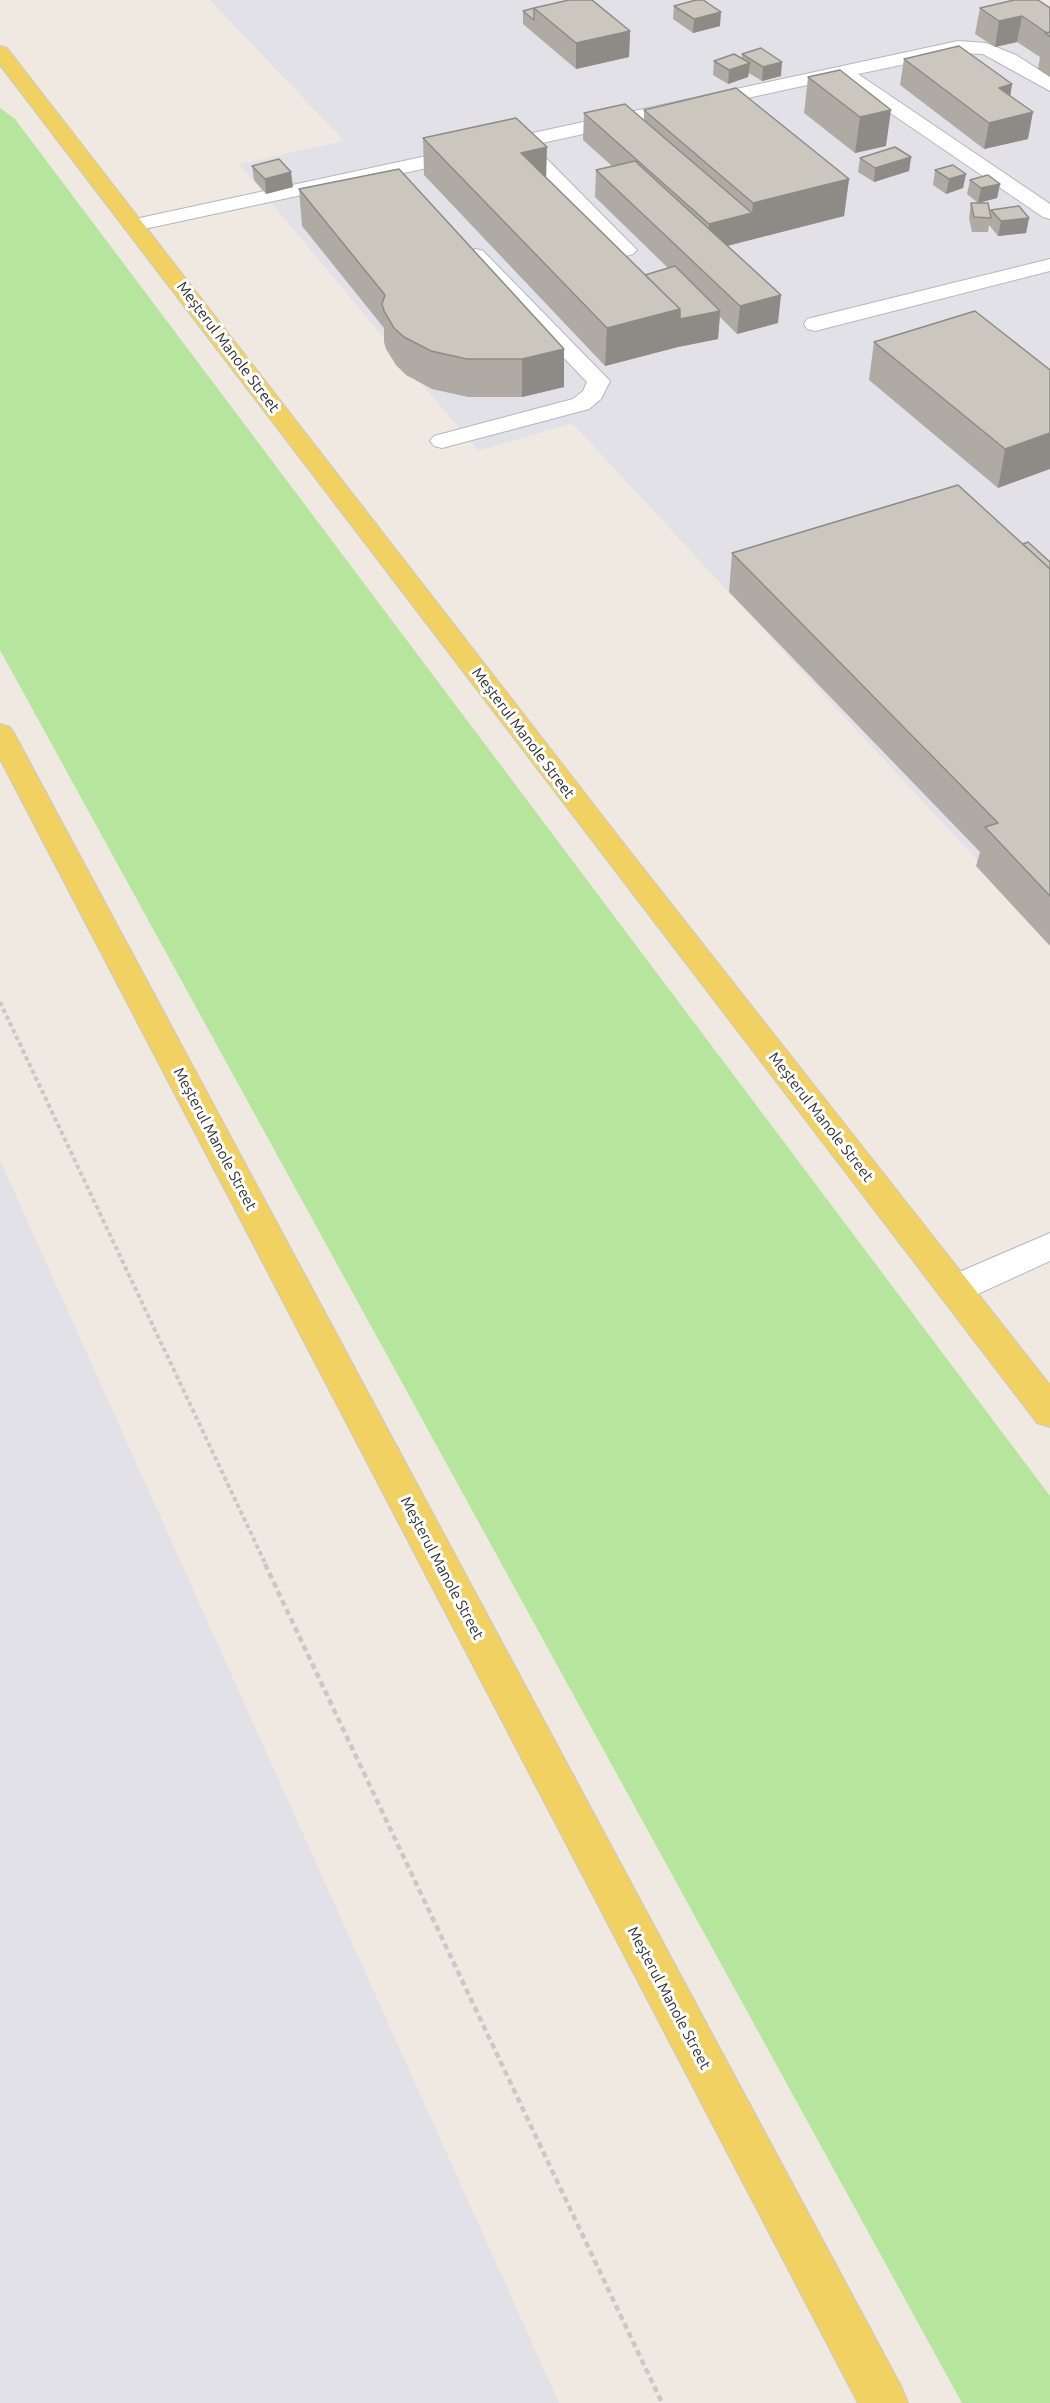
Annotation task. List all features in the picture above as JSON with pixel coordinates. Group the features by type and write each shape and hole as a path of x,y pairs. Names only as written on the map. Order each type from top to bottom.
{"main road":[{"name":"Meșterul Manole Street","path":"0,52 18,87 135,225 615,852 1050,1412"},
{"name":"Meșterul Manole Street","path":"0,733 884,2403"}],"lane":[{"path":"135,225 958,47 986,49 1010,59 1050,85"},
{"path":"842,72 1050,213"},
{"path":"519,142 626,250"},
{"path":"394,169 410,186"},
{"path":"442,441 581,404 593,394 599,381 459,237"},
{"path":"815,324 1050,265"},
{"path":"955,1289 1050,1246"}],"path":[{"path":"0,1002 662,2403"}],"shaded area":[{"path":"210,0 1016,0 1050,24 1050,939 572,423 478,451 239,164 344,141"},
{"path":"0,1160 559,2403 0,2403"}],"green space":[{"path":"0,108 15,119 1050,1496 1050,2403 962,2403 0,650"}],"building":[{"path":"569,0 592,0 630,31 576,43 534,8"},
{"path":"703,0 721,12 694,19 674,6"},
{"path":"1014,0 1038,0 1050,8 1050,32 1047,33 1022,16 999,21 980,8"},
{"path":"534,8 534,20 523,11"},
{"path":"959,46 1012,84 999,88 1033,112 989,123 904,59"},
{"path":"761,48 782,62 763,67 742,54"},
{"path":"734,54 750,63 729,70 714,61"},
{"path":"840,70 891,110 860,117 808,77"},
{"path":"736,88 849,179 753,203 644,110"},
{"path":"625,104 752,213 709,224 584,113"},
{"path":"516,118 547,147 521,153 680,309 607,328 423,138"},
{"path":"895,147 911,157 875,168 860,158"},
{"path":"279,159 291,172 265,179 252,166"},
{"path":"635,161 781,295 740,306 596,170"},
{"path":"953,165 966,174 949,179 935,170"},
{"path":"399,169 564,349 522,359 467,359 431,351 404,337 394,328 382,304 385,295 299,189"},
{"path":"988,175 1000,184 981,188 970,180"},
{"path":"971,203 988,203 991,218 974,217"},
{"path":"1019,206 1029,218 1001,221 991,210"},
{"path":"675,266 720,311 680,319 680,309 645,275"},
{"path":"975,311 1050,370 1050,433 1005,449 874,342"},
{"path":"958,485 1050,569 1050,896 985,827 998,823 732,553"},
{"path":"1028,542 1050,562 1050,569 1023,544"}]}
